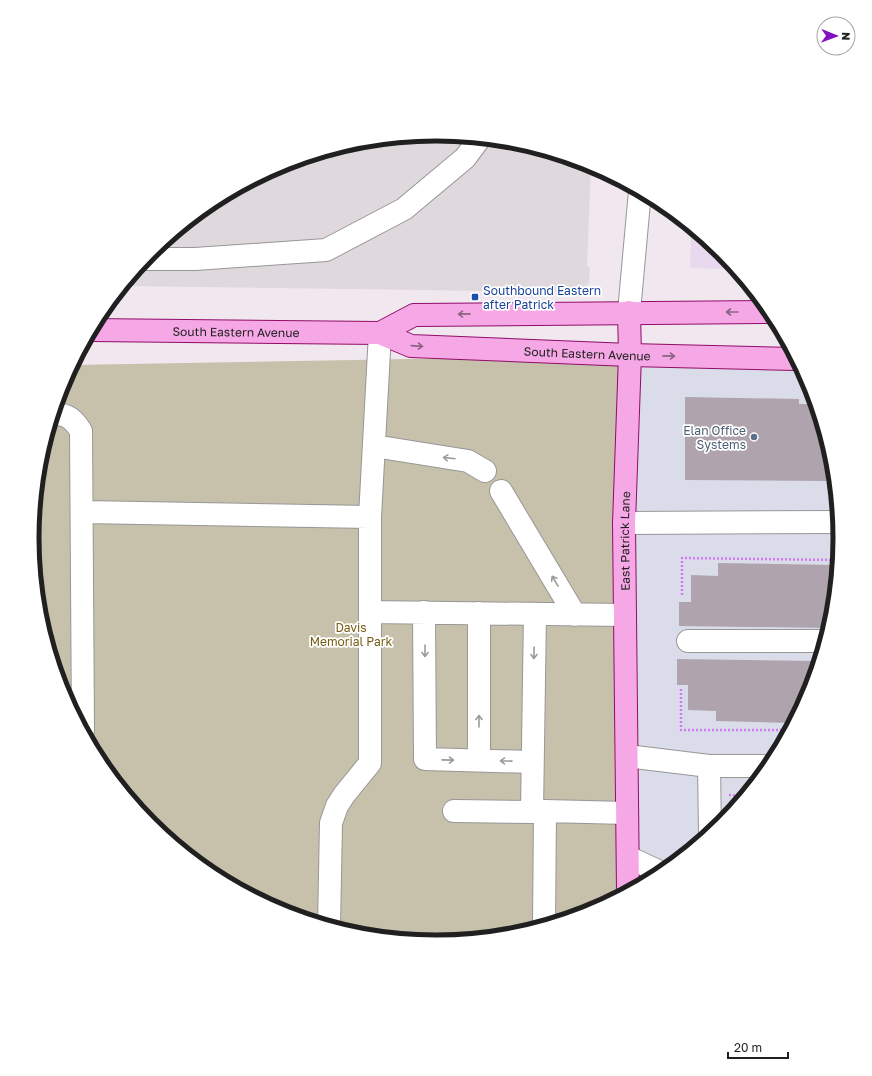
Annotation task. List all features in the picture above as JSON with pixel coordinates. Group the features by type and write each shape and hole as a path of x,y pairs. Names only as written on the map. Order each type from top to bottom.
{"main road":[{"name":"East Patrick Lane","path":"628,885 624,523 630,355 629,312"},
{"name":"South Eastern Avenue","path":"380,333 414,315 762,312"},
{"name":"South Eastern Avenue","path":"98,330 380,333 411,346 630,355 790,359"}],"street":[{"path":"154,258 195,259 326,250 404,209 465,158 476,143"},
{"name":"East Patrick Lane","path":"629,312 639,197"},
{"path":"329,920 332,822 337,806 344,795 370,763 370,517 380,333"},
{"path":"59,414 62,414 73,420 81,431 83,512 83,720"},
{"path":"374,446 468,461 485,471"},
{"path":"501,491 575,615"},
{"path":"83,512 370,517"},
{"path":"624,523 832,522"},
{"path":"370,612 625,615"},
{"path":"424,612 425,759 532,762"},
{"path":"479,613 479,760"},
{"path":"535,614 532,762 538,811 544,920"},
{"path":"688,641 819,641"},
{"path":"627,756 709,766 761,766"},
{"path":"709,766 710,825"},
{"path":"454,810 627,813"},
{"path":"628,856 655,869"}],"path":[{"path":"682,595 682,558 832,560"},
{"path":"681,689 681,730 784,730"}],"shaded area":[{"path":"436,141 488,144 513,149 564,162 591,172 587,266 590,267 589,283 580,291 129,286 155,257 194,223 215,208 260,182 308,162 333,155 384,144"},
{"path":"691,234 717,257 728,269 690,268"},
{"path":"630,355 790,359 803,386 819,435 830,486 832,512 833,538 830,590 812,666 803,690 780,737 751,780 717,819 698,836 657,868 628,885"}],"green space":[{"name":"Davis Memorial Park","path":"630,355 628,885 588,905 564,914 488,932 436,935 384,932 308,914 260,894 237,882 194,853 155,819 121,780 106,759 80,714 60,666 42,590 39,538 42,486 60,410 79,365"}],"building":[{"path":"685,397 799,399 799,404 810,404 825,461 826,481 685,480"},
{"path":"718,563 832,565 830,590 822,628 679,626 679,602 691,602 691,575 718,576"},
{"path":"677,659 813,661 803,690 787,723 716,721 716,711 688,710 688,685 677,685"}],"place":[{"name":"Southbound Eastern after Patrick","path":"475,297"},
{"name":"Elan Office Systems","path":"754,437"}]}
